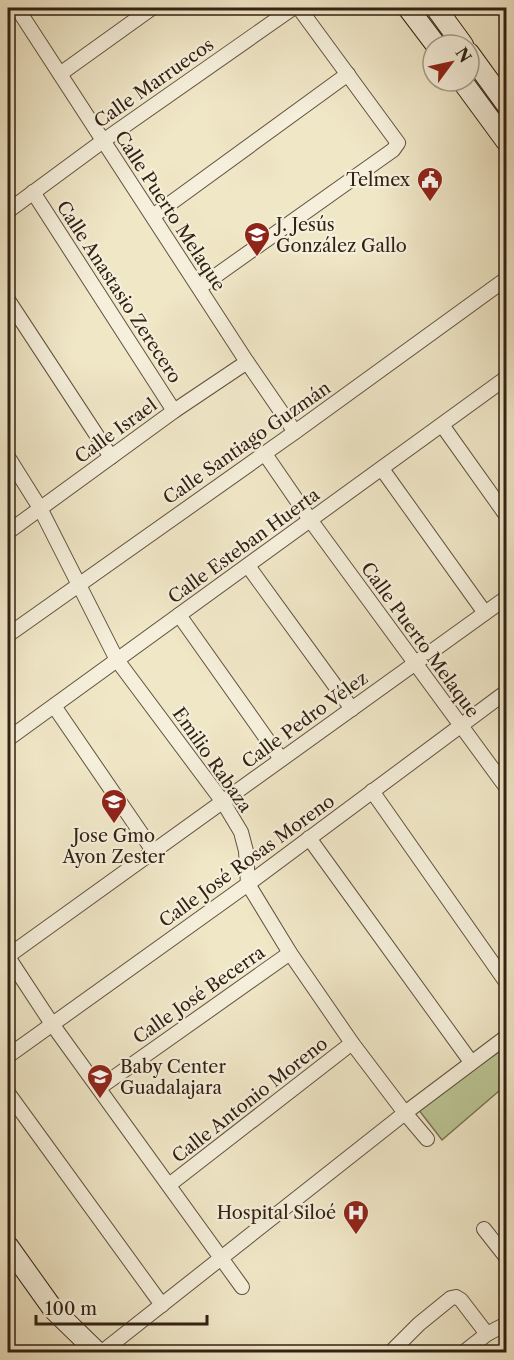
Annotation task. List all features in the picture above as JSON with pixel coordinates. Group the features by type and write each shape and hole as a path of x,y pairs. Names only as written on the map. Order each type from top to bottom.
{"main road":[{"path":"408,8 427,33"},
{"path":"441,9 456,33"},
{"path":"481,69 507,104"},
{"path":"471,93 507,141"},
{"path":"8,1246 52,1309 99,1353"}],"street":[{"name":"Calle Puerto Melaque","path":"17,8 295,432"},
{"path":"60,74 152,8"},
{"name":"Calle Marruecos","path":"8,211 103,141 293,8"},
{"path":"200,287 393,150 398,143 299,8"},
{"path":"153,216 348,74"},
{"name":"Calle Anastasio Zerecero","path":"33,192 174,411"},
{"name":"Calle Santiago Guzmán","path":"8,635 507,279"},
{"path":"8,300 111,457"},
{"name":"Calle Israel","path":"8,532 174,411 247,362"},
{"name":"Calle Esteban Huerta","path":"8,739 442,425 505,383"},
{"path":"442,425 507,515"},
{"name":"Calle Puerto Melaque","path":"264,454 414,664 506,784"},
{"name":"Emilio Rabaza","path":"8,457 40,508 117,660 223,802 244,842 248,884 290,953 352,1043 427,1139"},
{"path":"381,469 485,613"},
{"path":"248,566 352,709"},
{"name":"Calle Pedro Vélez","path":"8,957 507,598"},
{"path":"179,615 281,759"},
{"name":"Calle José Rosas Moreno","path":"8,1056 248,884 507,693"},
{"path":"54,706 154,852"},
{"path":"372,792 507,982"},
{"path":"309,838 471,1062"},
{"name":"Calle José Becerra","path":"99,1088 290,953"},
{"path":"8,957 52,1024 242,1287"},
{"path":"99,1353 405,1113 507,1037"},
{"name":"Calle Antonio Moreno","path":"169,1185 352,1043"},
{"path":"8,1093 162,1305"},
{"path":"484,1229 504,1251"},
{"path":"391,1353 419,1324 451,1298 456,1297 461,1300 487,1334"},
{"path":"464,1353 487,1334 507,1324"}],"green space":[{"path":"506,1047 506,1085 442,1140 418,1109"}],"place":[{"name":"Telmex","path":"430,203"},
{"name":"J. Jesús González Gallo","path":"257,258"},
{"name":"Jose Gmo Ayon Zester","path":"114,825"},
{"name":"Baby Center Guadalajara","path":"100,1100"},
{"name":"Hospital Siloé","path":"356,1236"}]}
